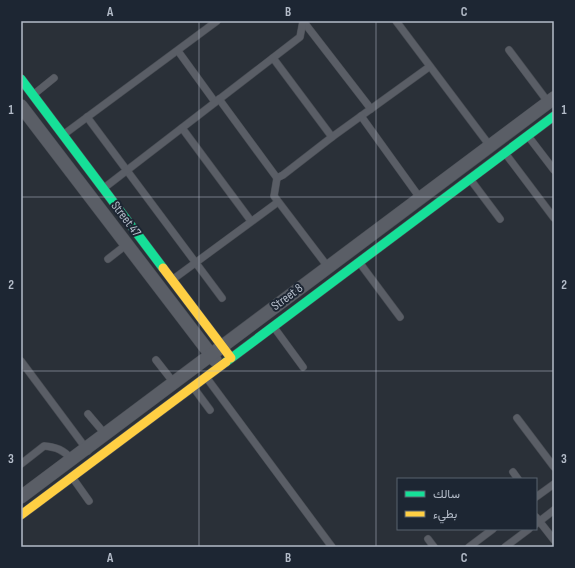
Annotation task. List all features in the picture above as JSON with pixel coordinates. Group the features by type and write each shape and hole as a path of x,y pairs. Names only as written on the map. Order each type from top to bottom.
{"street":[{"name":"Street 47","path":"21,79 231,358"},
{"name":"Street 8","path":"21,497 551,100"},
{"name":"Street 47","path":"21,106 220,366"},
{"name":"Street 8","path":"21,515 554,116"}],"lane":[{"path":"63,135 217,21"},
{"path":"103,189 300,37 303,21"},
{"path":"303,21 371,109"},
{"path":"396,21 429,67 490,146"},
{"path":"509,50 551,100"},
{"path":"178,51 277,178 274,196 328,267"},
{"path":"273,58 332,137"},
{"path":"277,178 429,67"},
{"path":"33,95 54,78"},
{"path":"360,116 420,198"},
{"path":"87,118 222,298"},
{"path":"182,128 251,221"},
{"path":"528,136 554,170"},
{"path":"505,153 554,218"},
{"path":"470,179 500,219"},
{"path":"172,280 278,202"},
{"path":"108,259 126,245"},
{"path":"359,262 400,317"},
{"path":"273,326 303,367"},
{"path":"156,360 174,383"},
{"path":"21,361 95,460"},
{"path":"205,377 332,547"},
{"path":"193,387 210,410"},
{"path":"88,414 105,434"},
{"path":"517,418 554,466"},
{"path":"21,464 44,446 52,446 60,449 71,459"},
{"path":"513,472 517,478"},
{"path":"72,477 89,501"},
{"path":"537,496 554,484"},
{"path":"554,510 537,521 554,540"},
{"path":"469,547 492,530"},
{"path":"505,547 528,530"},
{"path":"428,539 434,547"}],"traffic: fast":[{"path":"21,79 163,268"},
{"path":"226,362 554,116"}],"traffic: slow":[{"path":"163,268 231,358"},
{"path":"21,515 226,362"}]}
